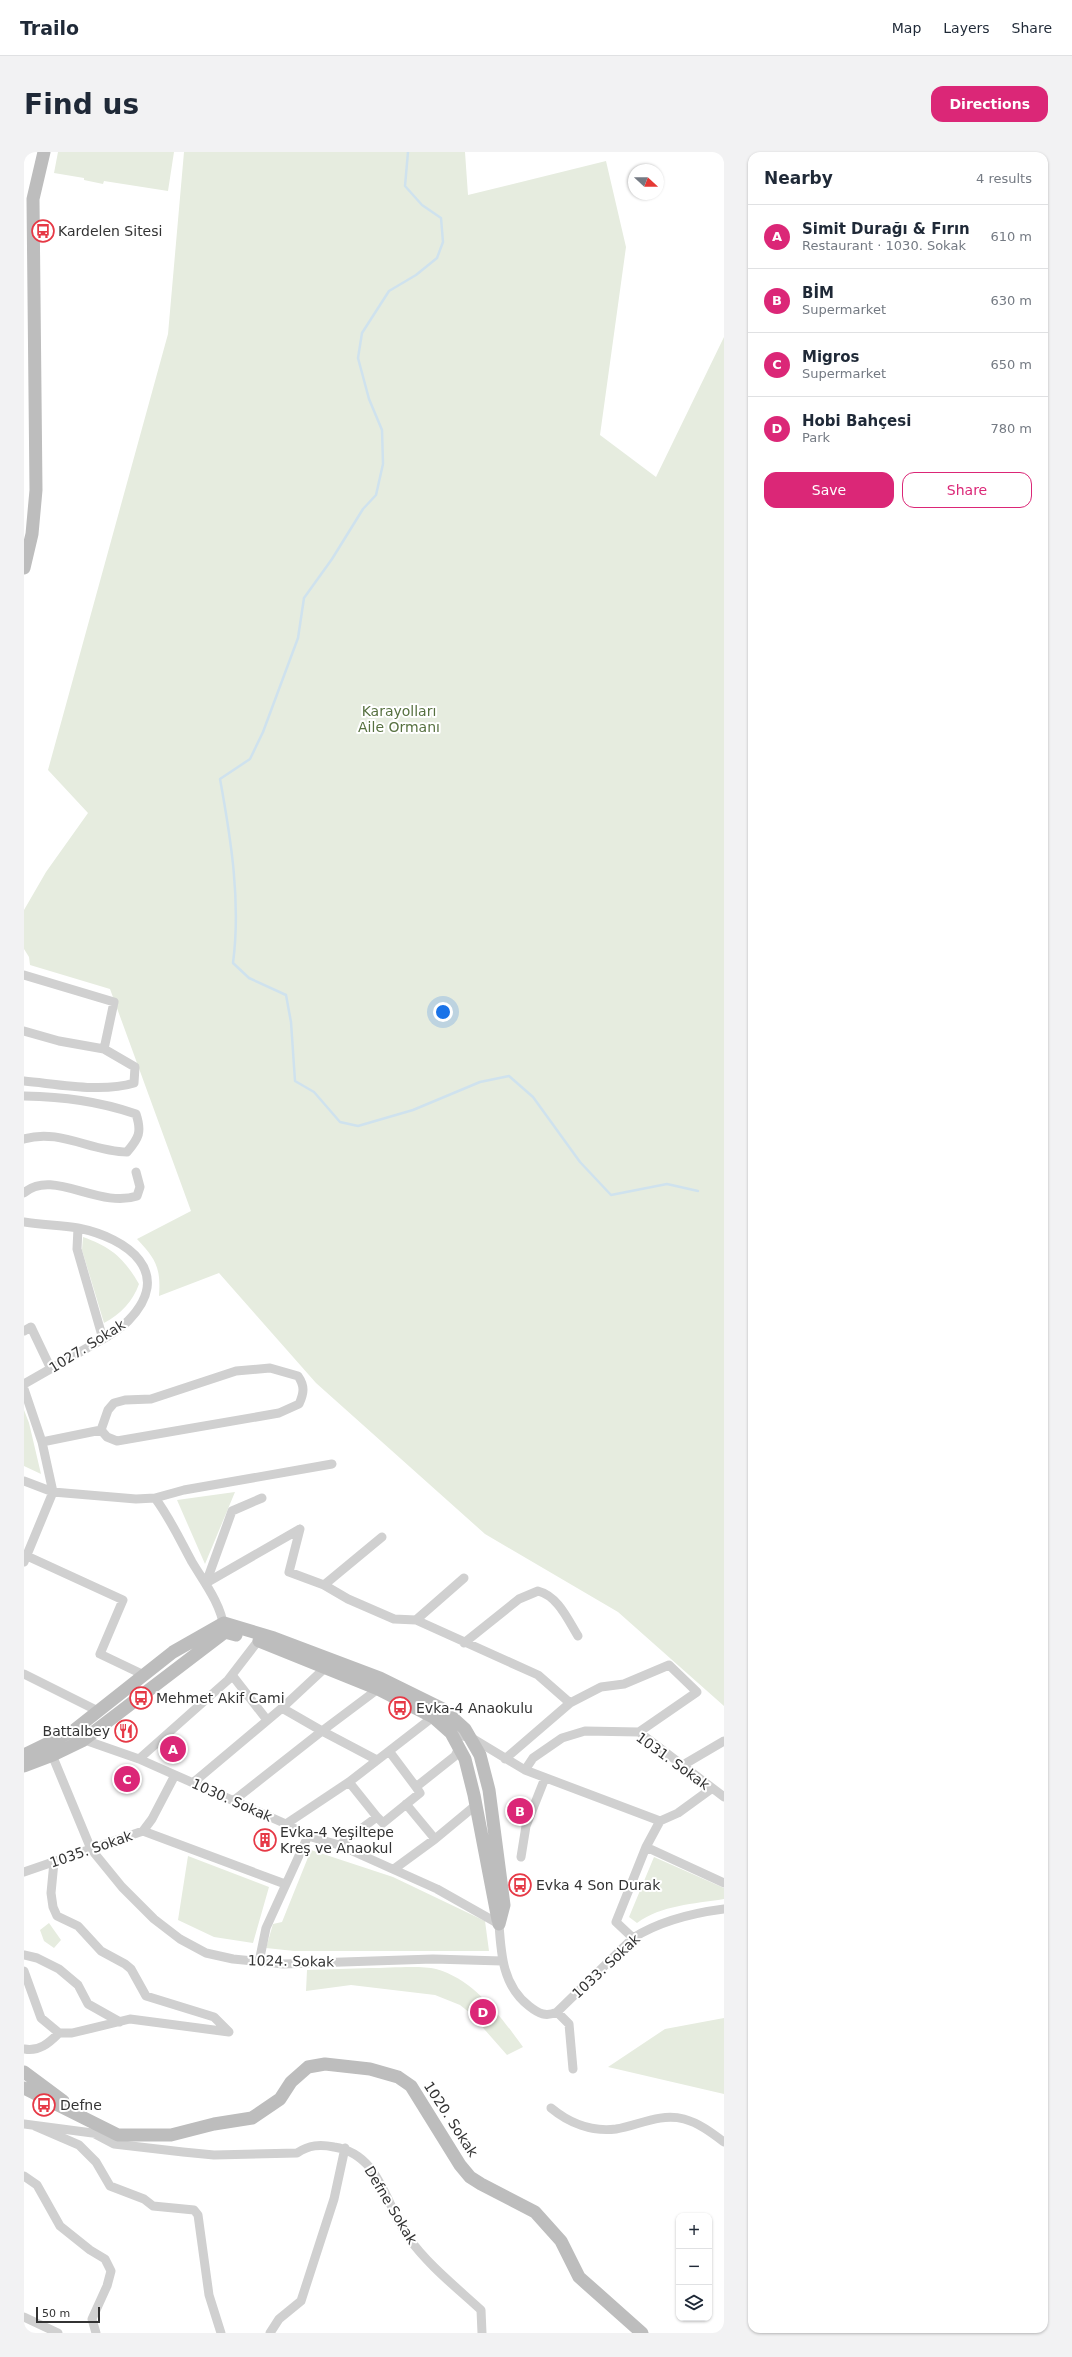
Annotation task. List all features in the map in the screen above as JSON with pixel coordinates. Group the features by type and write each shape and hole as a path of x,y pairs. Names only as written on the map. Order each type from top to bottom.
{"street":[{"path":"24,568 32,534 36,490 34,199 42,153"},
{"path":"24,183 35,180 39,175"},
{"path":"24,975 114,1002 104,1049"},
{"path":"24,1031 59,1041 104,1049 135,1067 134,1084 123,1087 78,1086 24,1081"},
{"path":"24,1096 60,1097 105,1104 136,1114 140,1128 136,1142 127,1152 110,1152 54,1136 24,1139"},
{"path":"24,1193 30,1187 45,1184 60,1186 106,1199 125,1200 137,1196 140,1187 136,1172"},
{"name":"1027. Sokak","path":"24,1222 78,1228 99,1234 118,1243 142,1261 146,1270 147,1288 140,1306 128,1321 103,1339 24,1384"},
{"path":"78,1228 77,1249 103,1339"},
{"path":"24,1330 31,1327 51,1369"},
{"path":"270,1368 298,1376 302,1383 304,1393 299,1404 279,1413 118,1441 106,1437 101,1430 108,1410 114,1403 125,1400 151,1399 236,1371 270,1368"},
{"path":"24,1389 42,1442 54,1492 26,1559 123,1600 100,1654 144,1674"},
{"path":"42,1442 101,1430"},
{"path":"24,1481 54,1492 136,1499 156,1498 184,1490 332,1464"},
{"path":"156,1498 168,1514 193,1564 206,1583 224,1628 378,1689 433,1717 451,1733 465,1759 476,1805 499,1924 502,1961 511,1986 520,1998 537,2013 549,2015 557,2012 569,2024 573,2069"},
{"path":"206,1583 232,1511 262,1498"},
{"path":"206,1583 300,1528 289,1572 324,1585 348,1599 394,1619 416,1620 464,1643 538,1675 570,1703"},
{"path":"324,1585 382,1537"},
{"path":"416,1620 464,1578"},
{"path":"464,1643 519,1599 538,1590 553,1599 578,1636"},
{"path":"24,1766 77,1736 224,1628"},
{"path":"77,1736 98,1711 173,1652 224,1628 274,1638 380,1678 443,1709 472,1738 525,1770 660,1821"},
{"path":"139,1759 232,1675 258,1641"},
{"path":"505,1759 570,1703 601,1687 624,1684 668,1665 697,1692 639,1732"},
{"path":"194,1782 282,1708 325,1668"},
{"path":"24,1674 98,1711"},
{"path":"232,1675 267,1720"},
{"path":"233,1801 378,1689"},
{"path":"282,1708 378,1760"},
{"path":"286,1824 349,1782 433,1717"},
{"name":"1031. Sokak","path":"525,1770 533,1758 562,1738 585,1731 639,1732 683,1765 711,1789 723,1796"},
{"path":"451,1733 472,1738"},
{"name":"1030. Sokak","path":"77,1736 139,1759 194,1782 286,1824 308,1836 339,1845 394,1869 437,1889 499,1924"},
{"path":"472,1738 482,1762 495,1829 504,1905 499,1924"},
{"path":"683,1765 724,1741"},
{"path":"416,1787 455,1756 459,1748"},
{"path":"24,1755 50,1750"},
{"name":"1024. Sokak","path":"50,1750 91,1849 122,1887 154,1920 180,1939 206,1953 259,1962 283,1964 433,1959 502,1961"},
{"path":"349,1782 383,1823 420,1793 388,1751"},
{"name":"1035. Sokak","path":"24,1872 143,1831 152,1819 175,1775"},
{"path":"521,1857 526,1826 545,1778"},
{"path":"633,1938 616,1922 646,1847 660,1821 678,1813 711,1789"},
{"path":"406,1804 435,1839"},
{"path":"394,1869 435,1839 476,1805"},
{"path":"339,1845 377,1817"},
{"path":"143,1831 286,1884"},
{"path":"259,1962 266,1928 308,1836"},
{"path":"646,1847 724,1883"},
{"path":"24,1971 41,2018 59,2033 72,2033 130,2019 228,2032 214,2017 192,2008 146,1996 131,1969 125,1964 101,1951 78,1926 57,1916 53,1907 51,1893 54,1862"},
{"name":"1033. Sokak","path":"557,2012 633,1938 642,1932 689,1914 724,1909"},
{"path":"24,1955 37,1958 58,1969 78,1985 88,2004 120,2022"},
{"path":"24,2049 33,2051 49,2043 59,2033"},
{"name":"1020. Sokak","path":"24,2124 95,2134 172,2135 214,2124 252,2118 280,2099 291,2082 308,2068 325,2064 383,2071 398,2077 411,2086 460,2165 470,2176 535,2212 561,2241 579,2277 642,2333"},
{"path":"24,2072 87,2120"},
{"path":"24,2088 118,2135"},
{"path":"551,2108 573,2123 601,2129 616,2128 660,2118 684,2119 702,2126 724,2142"},
{"path":"35,2126 79,2145 96,2162 110,2186 144,2199 153,2206 194,2210 198,2215 209,2295 221,2333"},
{"name":"Defne Sokak","path":"95,2134 114,2144 214,2155 297,2153 306,2147 320,2145 345,2148 361,2156 372,2169 395,2216 408,2237 426,2259 481,2310 482,2333"},
{"path":"270,2333 278,2318 301,2301 334,2198 345,2148"},
{"path":"24,2176 37,2185 60,2226 90,2250 105,2259 111,2271 107,2286 92,2319 96,2333"},
{"path":"24,2317 58,2333"}],"green space":[{"path":"58,152 174,152 168,191 104,181 103,184 84,180 84,178 54,173"},
{"name":"Karayolları Aile Ormanı","path":"184,152 465,152 468,195 606,161 626,247 600,435 656,477 724,337 724,1706 618,1612 485,1534 316,1383 219,1273 159,1296 159,1278 156,1264 149,1252 137,1239 191,1211 110,989 30,965 29,957 24,949 24,910 46,872 88,813 48,770 168,334"},
{"path":"83,1237 109,1249 116,1254 128,1267 139,1284 126,1306 116,1316 104,1323 82,1250"},
{"path":"24,1410 29,1423 41,1474 24,1466"},
{"path":"235,1492 205,1564 177,1500"},
{"path":"311,1850 393,1877 485,1921 489,1951 294,1951 266,1948 273,1924 282,1922"},
{"path":"188,1856 269,1887 253,1943 214,1937 178,1920"},
{"path":"654,1857 724,1888 724,1899 667,1909 657,1912 637,1923 629,1917"},
{"path":"49,1923 61,1940 54,1948 44,1941 40,1930"},
{"path":"404,1967 436,1969 450,1974 463,1982 486,2001 523,2047 507,2055 470,2013 460,2005 435,1995 351,1985 306,1991 307,1970"},
{"path":"724,2018 724,2094 608,2067 665,2029"}],"waterway":[{"path":"408,152 405,186 422,205 441,218 443,242 437,258 416,275 389,291 362,333 358,358 369,399 382,430 383,464 376,495 363,509 332,559 304,598 298,638 263,732 250,759 220,779 234,871 236,917 233,963 249,978 286,995 291,1022 295,1081 314,1092 340,1122 358,1126 413,1110 480,1082 509,1076 533,1097 580,1162 611,1195 667,1184 698,1191"}],"place":[{"name":"Kardelen Sitesi","path":"43,231"},
{"name":"Mehmet Akif Cami","path":"141,1698"},
{"name":"Evka-4 Anaokulu","path":"400,1708"},
{"name":"Battalbey","path":"126,1731"},
{"name":"Simit Durağı & Fırın","path":"173,1749"},
{"name":"Migros","path":"127,1779"},
{"name":"BİM","path":"520,1811"},
{"name":"Evka-4 Yeşiltepe Kreş ve Anaokul","path":"265,1840"},
{"name":"Evka 4 Son Durak","path":"520,1885"},
{"name":"Hobi Bahçesi","path":"483,2012"},
{"name":"Defne","path":"44,2105"}]}
